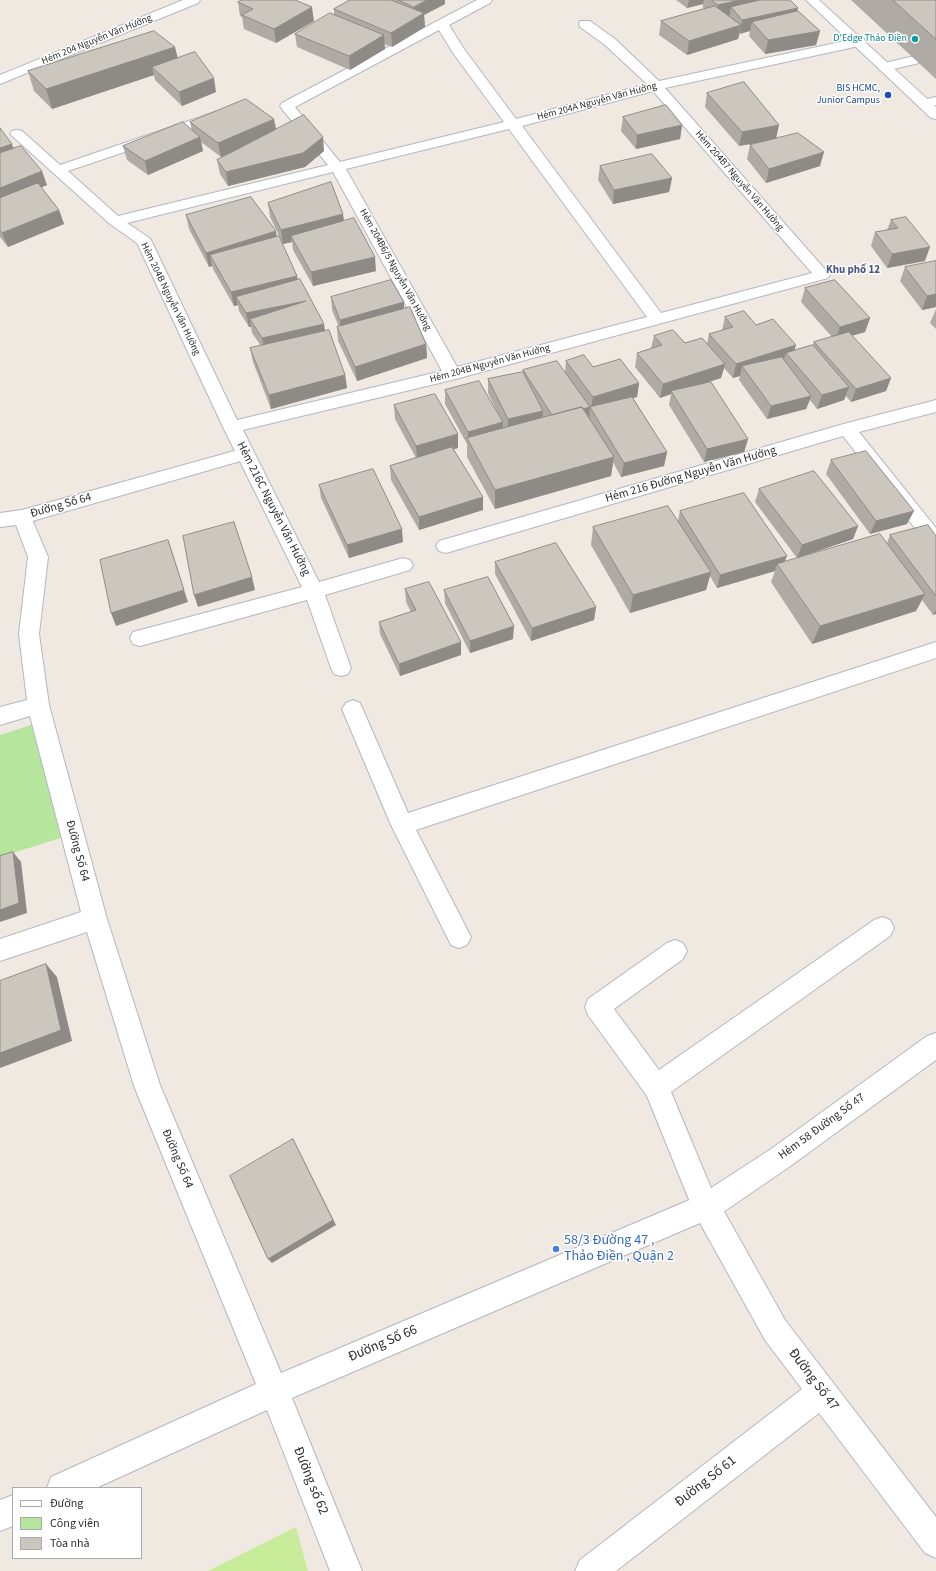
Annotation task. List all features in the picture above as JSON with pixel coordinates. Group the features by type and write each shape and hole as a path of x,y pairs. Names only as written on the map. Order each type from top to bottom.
{"street":[{"name":"Hẻm 204 Nguyễn Văn Hưởng","path":"0,80 194,0"},
{"path":"115,222 337,167 287,106 486,0"},
{"path":"812,0 859,42 885,68 930,103 936,115"},
{"path":"442,24 458,50 657,318"},
{"path":"585,24 610,42 656,86"},
{"name":"Hẻm 204A Nguyễn Văn Hưởng","path":"337,167 514,124 656,86 859,42"},
{"path":"885,68 936,55"},
{"name":"Hẻm 204B7 Nguyễn Văn Hưởng","path":"656,86 822,275"},
{"path":"58,170 223,113"},
{"name":"Hẻm 204B Nguyễn Văn Hưởng","path":"17,134 115,222 143,240 232,427 452,374 822,275"},
{"name":"Hẻm 204B6/5 Nguyễn Văn Hưởng","path":"337,167 452,374"},
{"name":"Hẻm 216 Đường Nguyễn Văn Hưởng","path":"446,546 847,429 936,406"},
{"name":"Hẻm 216C Nguyễn Văn Hưởng","path":"232,427 314,592 341,668"},
{"path":"847,429 936,541"},
{"name":"Đường Số 64","path":"245,454 11,519 38,557 29,634 38,705 95,919 147,1086 274,1390"},
{"path":"140,638 314,592 403,565"},
{"path":"402,825 936,650"},
{"path":"0,716 38,705"},
{"path":"353,710 402,825 459,937"},
{"path":"0,950 95,919"},
{"path":"656,1087 882,928"},
{"name":"Đường Số 47","path":"676,951 597,1007 656,1087 706,1207 775,1330 936,1542"},
{"name":"Hẻm 58 Đường Số 47","path":"706,1207 780,1158 936,1045"},
{"name":"Đường Số 66","path":"64,1487 274,1390 706,1207"},
{"name":"Đường số 62","path":"274,1390 346,1571"},
{"name":"Đường Số 61","path":"591,1571 822,1392"},
{"path":"0,1516 12,1510"}],"green space":[{"path":"34,724 64,837 0,857 0,735"},
{"path":"296,1527 308,1571 208,1571"}],"building":[{"path":"242,0 295,0 312,7 274,29 242,15 253,9 238,2"},
{"path":"350,0 391,0 424,13 391,33 334,9"},
{"path":"399,0 427,0 414,7"},
{"path":"712,0 740,0 718,5"},
{"path":"760,0 790,0 798,8 742,20 731,7"},
{"path":"893,0 936,0 936,39"},
{"path":"715,6 741,25 689,41 661,21"},
{"path":"798,11 820,31 768,40 752,22"},
{"path":"330,13 384,35 349,56 295,34"},
{"path":"154,31 175,47 46,89 28,71"},
{"path":"195,52 214,78 179,92 152,67"},
{"path":"744,82 779,125 742,132 707,93"},
{"path":"246,99 274,119 218,143 190,122"},
{"path":"666,105 682,125 637,135 623,117"},
{"path":"304,115 323,137 303,153 226,172 217,160"},
{"path":"183,122 200,137 145,161 123,146"},
{"path":"0,128 12,144 0,148"},
{"path":"798,133 824,152 769,169 750,145"},
{"path":"21,146 42,171 0,188 0,153"},
{"path":"652,154 672,178 614,190 600,166"},
{"path":"331,182 343,214 281,230 268,203"},
{"path":"38,183 59,210 2,233 0,230 0,198"},
{"path":"251,197 276,231 206,253 186,215"},
{"path":"906,217 930,247 892,254 875,232 898,228 891,220"},
{"path":"354,218 375,257 311,272 291,236"},
{"path":"279,236 297,276 231,292 210,255"},
{"path":"936,261 936,294 927,296 905,267"},
{"path":"300,279 324,324 262,338 250,319 306,301 246,313 236,297"},
{"path":"391,280 404,302 340,320 331,297"},
{"path":"835,280 870,318 840,327 805,288"},
{"path":"410,307 426,344 355,367 337,327"},
{"path":"744,311 756,325 773,319 796,345 736,364 709,334 733,327 725,317"},
{"path":"329,330 345,375 269,395 250,348"},
{"path":"673,330 685,343 702,338 725,364 663,384 637,353 662,345 654,336"},
{"path":"849,332 891,378 856,389 814,342"},
{"path":"813,345 849,387 822,395 786,353"},
{"path":"584,355 593,367 620,359 639,383 593,397 566,361"},
{"path":"782,357 811,396 771,406 742,366"},
{"path":"557,361 590,407 583,409 582,407 552,415 523,370"},
{"path":"523,372 543,411 508,419 488,379"},
{"path":"479,381 503,422 468,432 445,390"},
{"path":"711,382 748,439 707,449 671,391"},
{"path":"435,394 458,434 416,446 394,405"},
{"path":"632,397 667,452 624,463 590,407"},
{"path":"582,407 614,457 495,490 467,438"},
{"path":"452,447 483,497 419,517 390,466"},
{"path":"866,451 914,511 876,521 831,460"},
{"path":"373,469 402,529 347,545 319,485"},
{"path":"814,471 858,526 802,545 759,489"},
{"path":"744,493 787,556 720,575 680,511"},
{"path":"668,506 711,572 633,595 593,527"},
{"path":"234,522 252,577 194,595 183,536"},
{"path":"928,525 936,536 936,596 890,535"},
{"path":"880,534 925,594 820,626 777,564"},
{"path":"168,540 184,590 111,613 100,560"},
{"path":"556,543 596,607 532,628 495,562"},
{"path":"488,577 514,626 470,641 444,590"},
{"path":"429,582 461,642 399,664 379,622 416,610 405,589"},
{"path":"13,852 19,903 0,910 0,856"},
{"path":"46,964 61,1030 0,1053 0,981"},
{"path":"293,1139 333,1220 268,1259 230,1176"}],"place":[{"name":"D'Edge Thảo Điền","path":"915,39"},
{"name":"BIS HCMC, Junior Campus","path":"888,95"},
{"name":"58/3 Đường 47 , Thảo Điền , Quận 2","path":"556,1249"}],"district":[{"name":"Khu phố 12","path":"853,271"}]}
